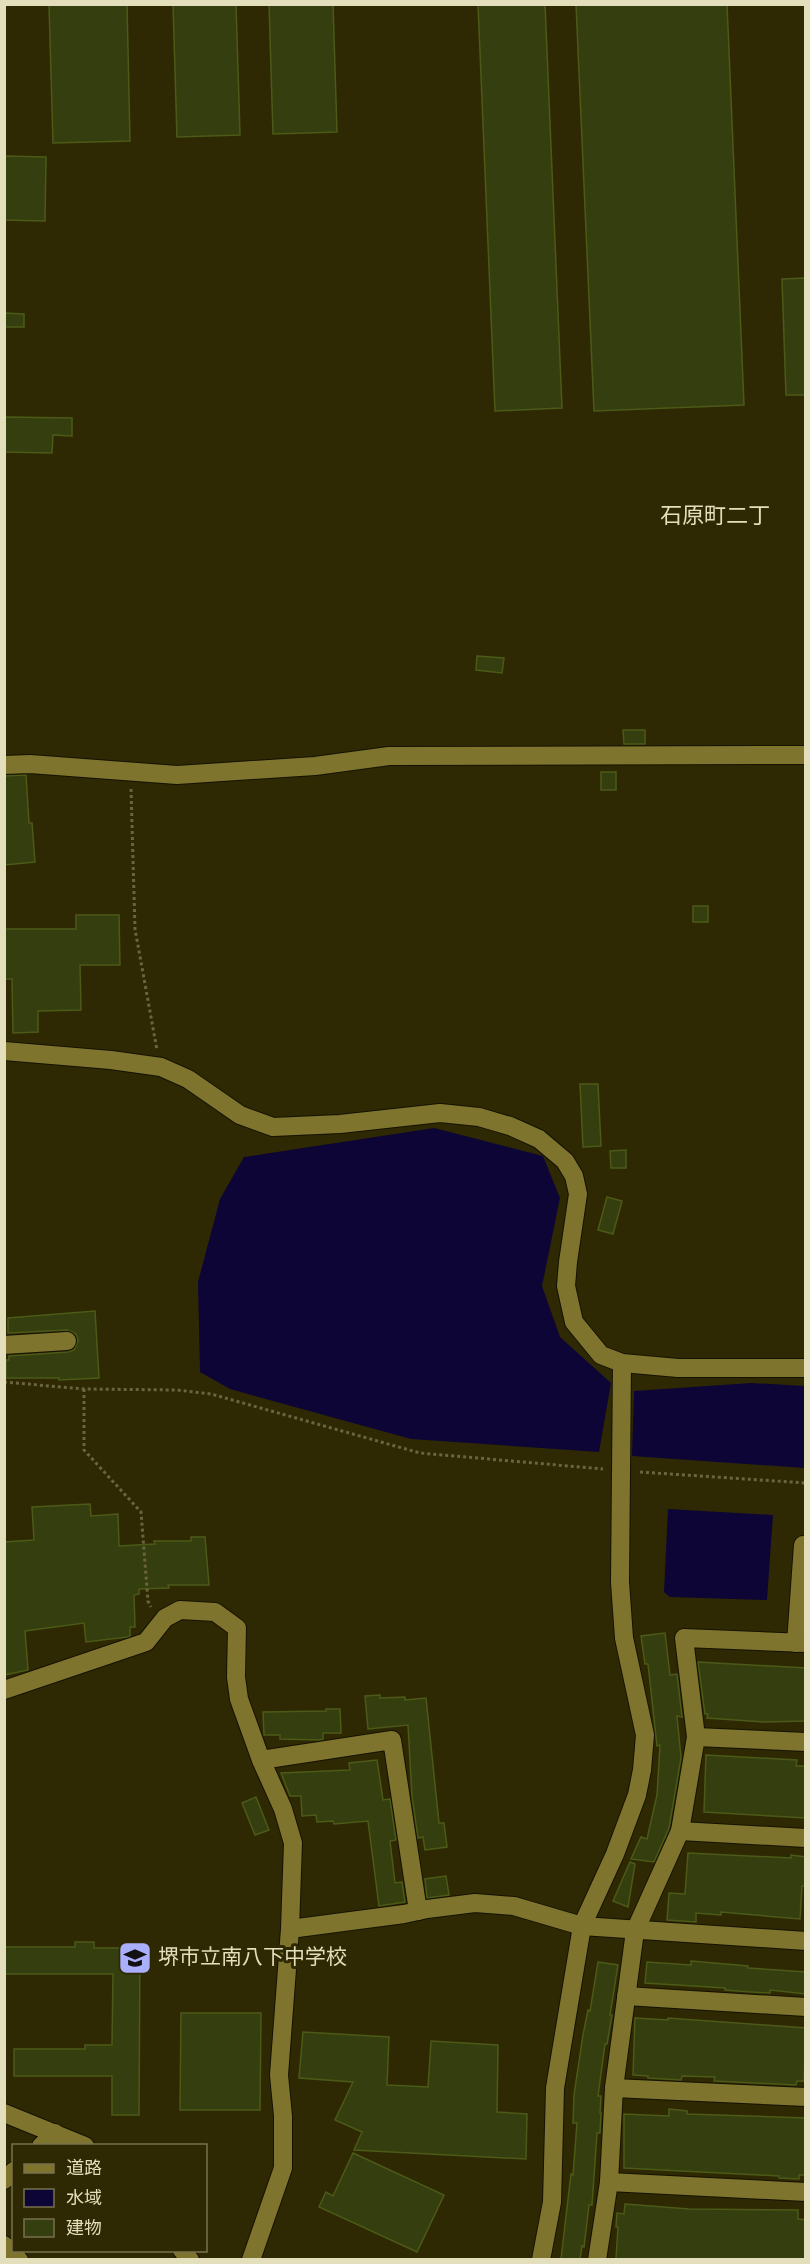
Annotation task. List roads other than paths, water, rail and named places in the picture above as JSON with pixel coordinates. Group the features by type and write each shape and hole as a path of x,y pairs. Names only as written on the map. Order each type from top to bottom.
{"street":[{"path":"4,765 30,764 177,775 315,766 389,756 806,754"},
{"path":"4,1051 111,1060 161,1067 188,1079 240,1114 273,1127 340,1124 440,1113 479,1117 510,1126 539,1139 565,1161 574,1176 578,1194 566,1286 574,1322 601,1355 622,1363 678,1368 806,1368"},
{"path":"4,1345 67,1341"},
{"path":"540,2259 552,2202 555,2088 582,1926 615,1854 637,1795 642,1770 645,1735 624,1638 620,1582 622,1363"},
{"path":"597,2259 609,2182 614,2088 635,1931 680,1831 696,1737 684,1638 801,1643 803,1545 806,1545"},
{"path":"4,1689 146,1642 165,1618 180,1610 215,1612 237,1628 238,1699 261,1760 283,1809 293,1843 290,1929 279,2075 283,2116 283,2168 251,2259"},
{"path":"696,1737 806,1742"},
{"path":"261,1760 392,1740 418,1911"},
{"path":"680,1831 806,1838"},
{"path":"290,1929 475,1902 514,1906 582,1926 806,1941"},
{"path":"626,1996 806,2007"},
{"path":"614,2088 806,2097"},
{"path":"4,2113 48,2139 79,2144"},
{"path":"609,2182 806,2192"},
{"path":"4,2245 18,2259"}],"water":[{"path":"434,1128 543,1156 560,1198 542,1286 560,1337 611,1383 599,1452 411,1439 230,1389 200,1372 198,1282 220,1199 244,1157"},
{"path":"751,1383 805,1386 805,1468 632,1456 634,1391"},
{"path":"668,1509 773,1515 767,1600 670,1597 664,1592"}],"place":[{"name":"堺市立南八下中学校","path":"135,1958"}],"district":[{"name":"石原町二丁","path":"715,516"}]}
